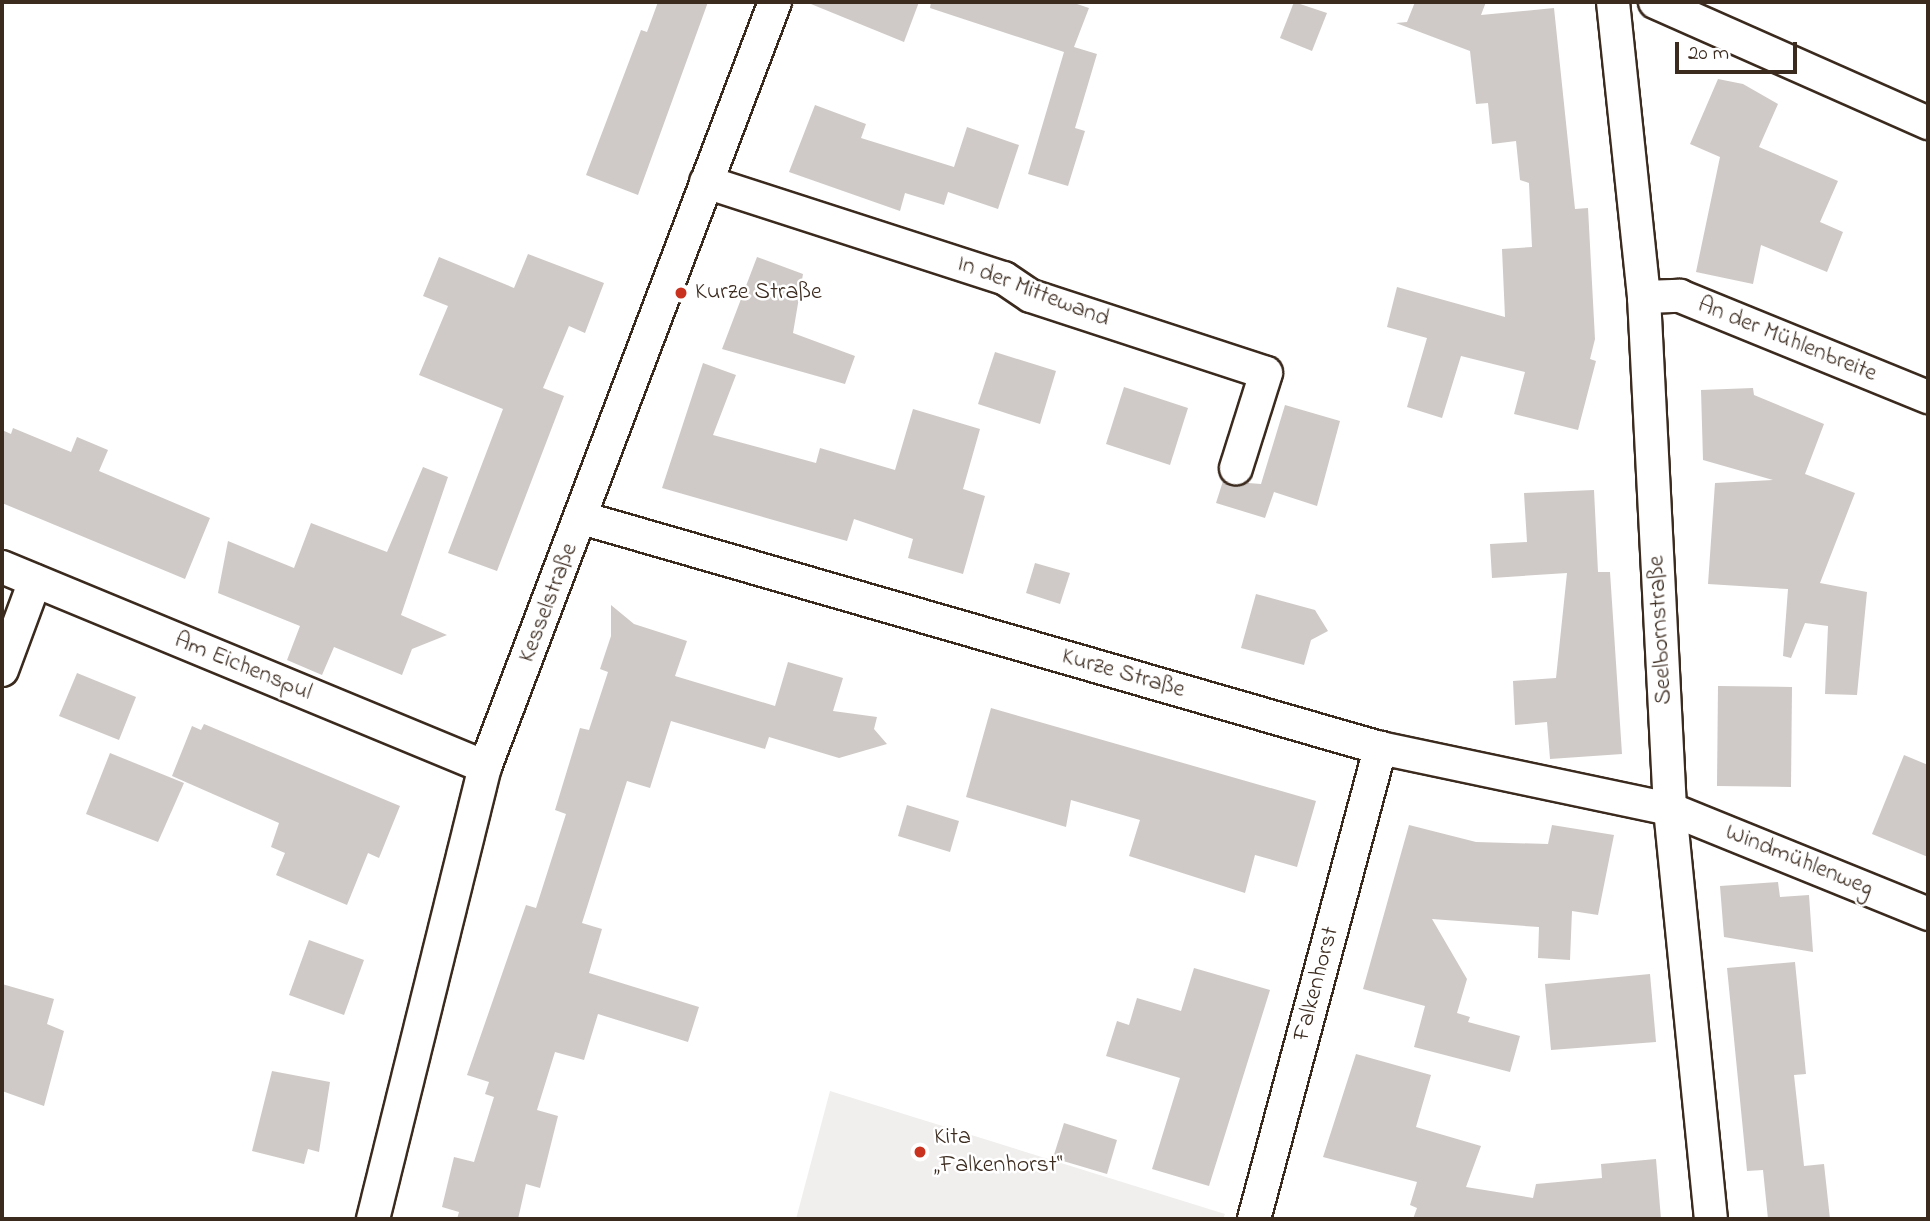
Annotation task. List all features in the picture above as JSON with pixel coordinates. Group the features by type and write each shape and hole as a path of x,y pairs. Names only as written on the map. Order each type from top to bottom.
{"street":[{"name":"Kesselstraße","path":"373,1219 485,768 582,518 775,2"},
{"name":"Seelbornstraße","path":"1613,2 1621,41 1644,297 1670,809 1711,1219"},
{"path":"1655,2 1928,123"},
{"name":"In der Mittewand","path":"706,182 1004,278 1031,296 1266,373 1236,468"},
{"name":"An der Mühlenbreite","path":"1644,297 1680,296 1928,397"},
{"name":"Kurze Straße","path":"582,518 1380,748 1670,809"},
{"name":"Am Eichenspul","path":"2,568 485,768"},
{"path":"2,670 35,581"},
{"name":"Falkenhorst","path":"1254,1219 1380,748"},
{"name":"Windmühlenweg","path":"1670,809 1928,914"}],"shaded area":[{"name":"Kita „Falkenhorst“","path":"830,1091 1225,1214 1223,1219 796,1219"}],"building":[{"path":"658,2 708,2 638,195 586,175 641,30 647,32"},
{"path":"806,2 919,2 904,42"},
{"path":"931,2 1071,2 1089,8 1074,47 1097,54 1075,128 1085,131 1068,186 1028,174 1064,52 930,8"},
{"path":"1294,2 1327,13 1312,51 1280,38"},
{"path":"1415,2 1486,2 1481,15 1554,8 1575,209 1588,208 1595,339 1590,359 1596,361 1578,430 1514,414 1525,372 1461,356 1442,418 1407,407 1427,338 1387,327 1397,287 1505,317 1502,249 1532,247 1529,183 1520,180 1516,141 1492,144 1488,103 1476,104 1470,51 1396,23 1407,22"},
{"path":"1718,79 1743,84 1778,104 1759,147 1838,181 1820,222 1843,232 1827,272 1761,245 1753,284 1696,272 1720,157 1690,144"},
{"path":"815,105 866,124 861,138 954,167 967,127 1019,145 998,209 948,192 944,205 905,193 900,211 789,172"},
{"path":"528,254 604,283 585,333 569,326 543,388 564,396 497,571 448,553 503,409 419,375 448,306 423,296 439,257 514,288"},
{"path":"757,257 803,274 793,333 855,356 845,384 722,349"},
{"path":"995,352 1056,371 1040,424 978,404"},
{"path":"703,363 736,375 713,435 816,463 820,448 895,470 913,409 980,429 963,489 985,496 963,574 908,558 913,539 854,519 847,541 662,488"},
{"path":"1124,387 1188,408 1170,465 1106,444"},
{"path":"1753,388 1754,395 1824,424 1805,474 1855,493 1820,583 1867,592 1857,695 1825,694 1828,626 1805,623 1791,658 1783,656 1788,589 1708,584 1715,483 1773,480 1703,460 1701,390"},
{"path":"1285,405 1340,421 1317,506 1274,492 1265,518 1216,503 1223,481 1261,484"},
{"path":"13,428 71,452 77,437 108,450 99,471 210,518 185,579 2,503 2,430 11,434"},
{"path":"423,467 448,477 401,615 447,635 412,649 402,675 334,647 322,675 287,660 300,626 218,593 228,541 294,568 311,523 387,552"},
{"path":"1594,490 1598,572 1610,572 1622,754 1550,759 1547,722 1515,725 1513,681 1556,678 1567,573 1492,578 1490,544 1527,542 1524,493"},
{"path":"1035,563 1070,573 1060,604 1026,593"},
{"path":"1256,594 1315,610 1328,631 1311,640 1304,665 1241,648"},
{"path":"611,605 634,624 687,641 675,676 775,706 788,662 843,678 833,711 877,717 874,729 887,744 839,758 769,737 765,749 671,721 650,788 627,781 582,923 602,929 589,973 699,1007 688,1042 598,1014 584,1060 555,1052 537,1110 558,1116 540,1188 526,1184 518,1219 457,1219 459,1212 442,1207 454,1157 474,1162 494,1097 485,1094 489,1082 467,1075 526,905 536,908 566,814 555,810 580,728 589,730 608,672 600,669 611,636"},
{"path":"77,673 136,697 119,740 59,716"},
{"path":"1718,686 1792,687 1791,787 1717,786"},
{"path":"991,708 1316,801 1297,867 1255,855 1245,893 1129,856 1140,820 1071,800 1066,827 966,797"},
{"path":"204,724 400,806 379,858 368,853 347,905 276,875 285,853 271,847 279,823 172,776 192,726 201,730"},
{"path":"110,753 184,783 158,842 86,814"},
{"path":"1904,755 1928,765 1928,857 1872,834"},
{"path":"907,805 959,821 950,852 898,836"},
{"path":"1409,825 1476,842 1548,844 1552,825 1614,835 1598,915 1572,911 1570,960 1538,958 1539,927 1432,919 1467,979 1457,1013 1470,1017 1468,1022 1520,1036 1510,1072 1414,1047 1425,1006 1363,989"},
{"path":"1778,882 1780,897 1809,895 1813,952 1724,937 1720,886"},
{"path":"309,940 364,960 344,1015 289,995"},
{"path":"1795,962 1806,1074 1794,1075 1804,1166 1824,1164 1830,1219 1768,1219 1763,1170 1747,1171 1727,968"},
{"path":"1194,968 1270,990 1209,1186 1152,1169 1180,1078 1106,1056 1117,1021 1129,1025 1137,998 1181,1011"},
{"path":"1650,974 1656,1042 1551,1050 1545,984"},
{"path":"2,984 54,999 47,1024 64,1031 44,1106 2,1091"},
{"path":"1356,1054 1431,1075 1416,1127 1481,1146 1466,1187 1533,1198 1536,1184 1602,1178 1601,1164 1656,1159 1661,1219 1413,1219 1417,1208 1410,1205 1417,1182 1323,1157"},
{"path":"272,1071 330,1082 319,1152 308,1149 304,1164 252,1151"},
{"path":"1064,1123 1117,1140 1107,1174 1053,1158"}],"place":[{"name":"Kurze Straße","path":"681,293"},
{"name":"Kita „Falkenhorst“","path":"920,1152"}]}
